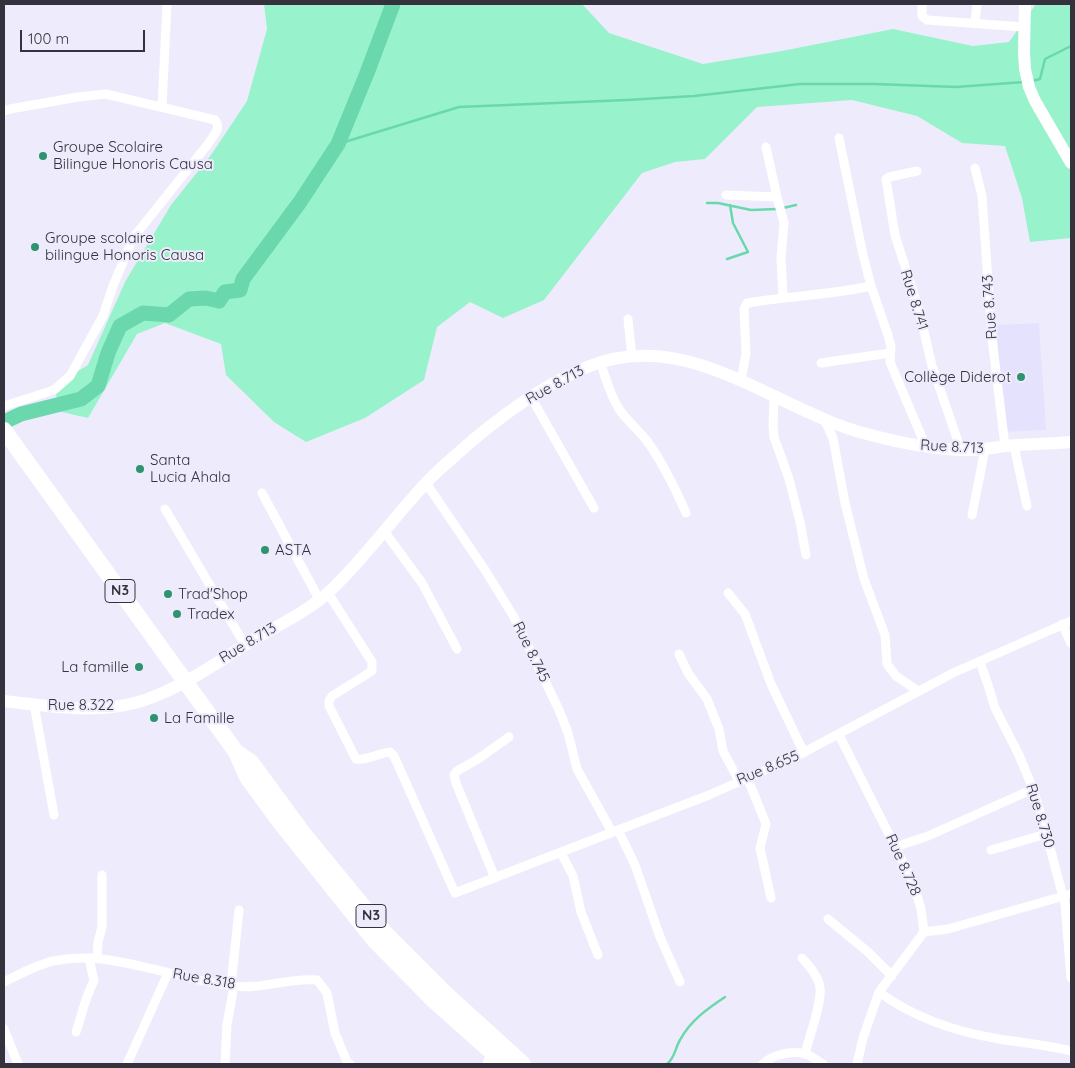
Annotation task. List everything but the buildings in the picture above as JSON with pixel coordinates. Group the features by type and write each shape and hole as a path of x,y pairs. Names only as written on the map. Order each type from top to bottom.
{"highway":[{"name":"N3","path":"4,430 236,752 247,777 274,814 375,941 489,1058 505,1064"},
{"name":"N3","path":"236,752 251,762 303,833 386,934 446,994 523,1064"}],"main road":[{"path":"1025,4 1024,52 1028,82 1035,101 1071,163"},
{"name":"Rue 8.713","path":"185,682 324,596 426,483 484,430 514,407 562,378 610,359 654,356 682,360 717,369 825,421 869,435 926,447 961,450 1071,442"},
{"name":"Rue 8.322","path":"4,701 63,707 106,708 154,697 185,682"}],"street":[{"path":"162,107 167,4"},
{"path":"922,4 922,16 927,20 1024,26"},
{"path":"975,23 977,4"},
{"path":"4,111 78,97 106,94 216,120 218,124 218,129 203,151 133,238 103,316 70,376 54,390 4,406"},
{"path":"840,138 871,286 888,335 892,370 926,447"},
{"path":"766,147 784,222 781,258 783,297"},
{"name":"Rue 8.743","path":"975,168 982,196 992,338 1010,446 1027,506"},
{"name":"Rue 8.741","path":"918,171 886,179 895,235 919,310 932,366 961,450"},
{"path":"726,195 777,196"},
{"path":"741,380 746,354 744,309 748,303 871,286"},
{"path":"628,319 632,357"},
{"path":"821,363 890,353"},
{"path":"600,362 612,396 620,410 651,447 674,487 686,513"},
{"path":"774,396 774,437 800,522 806,555"},
{"path":"532,397 594,508"},
{"path":"825,421 832,438 843,497 864,579 885,635 887,664 896,676 918,691"},
{"path":"972,515 985,449"},
{"name":"Rue 8.745","path":"426,483 486,570 514,617 568,733 577,769 635,865 660,937 680,982"},
{"path":"262,493 324,596"},
{"path":"165,509 245,645"},
{"path":"384,531 422,583 457,649"},
{"path":"728,593 745,614 771,684 804,753"},
{"name":"Rue 8.655","path":"324,596 373,666 372,670 332,696 329,706 356,759 361,760 384,752 390,752 394,756 456,893 709,794 804,753 953,673 1067,623"},
{"path":"1067,623 1071,643"},
{"path":"679,654 688,674 707,699 719,730 723,751 743,779 765,818 766,824 760,848 771,898"},
{"name":"Rue 8.730","path":"980,662 998,718 1019,755 1033,789 1067,895 1071,978"},
{"path":"34,704 54,815"},
{"name":"Rue 8.728","path":"839,735 913,882 921,909 924,932"},
{"path":"495,878 454,776 457,771 509,737"},
{"path":"895,847 928,836 1033,789"},
{"path":"991,850 1046,834"},
{"path":"561,853 573,876 581,912 598,955"},
{"path":"76,1032 84,1010 86,995 94,981 93,958 102,927 102,875"},
{"path":"857,1064 863,1038 880,992 924,932 948,929 1067,895"},
{"path":"225,1064 227,1024 233,986 239,910"},
{"path":"828,919 868,952 892,976"},
{"name":"Rue 8.318","path":"5,978 51,962 93,958 122,961 168,973 233,986 254,987 303,978 317,980 327,993 335,1033 347,1062 350,1064"},
{"path":"802,958 816,975 820,987 820,1000 805,1054"},
{"path":"127,1064 168,973"},
{"path":"880,992 895,1004 949,1028 999,1039 1052,1046 1071,1051"},
{"path":"4,1029 18,1064"},
{"path":"763,1064 770,1058 783,1054 805,1054 823,1064"}],"shaded area":[{"name":"Collège Diderot","path":"1039,323 1046,430 1004,432 996,325"}],"green space":[{"path":"264,4 582,4 609,33 703,64 782,51 893,29 973,46 1009,42 1036,4 1071,4 1071,238 1030,242 1022,198 1005,146 962,143 917,116 852,100 757,107 705,159 675,162 642,173 544,300 503,318 470,302 437,327 424,380 365,418 306,442 274,422 226,375 221,344 165,323 137,334 88,418 62,412 54,390 70,376 88,365 125,282 171,205 211,155 247,101 267,29"}],"waterway":[{"path":"4,422 21,414 81,399 98,386 108,353 120,326 143,313 169,315 189,299 206,298 219,301 225,292 240,290 243,279 300,202 338,144 393,4"},
{"path":"1032,81 1040,79 1045,59 1071,46"},
{"path":"338,144 459,107 694,96 800,84 956,87 1024,82"},
{"path":"707,203 718,203 751,210 777,209"},
{"path":"727,259 748,252 733,223 730,205"},
{"path":"783,208 796,205"},
{"path":"667,1064 672,1059 684,1033 694,1021 725,997"}],"place":[{"name":"Groupe Scolaire Bilingue Honoris Causa","path":"43,156"},
{"name":"Groupe scolaire bilingue Honoris Causa","path":"35,247"},
{"name":"Collège Diderot","path":"1021,377"},
{"name":"Santa Lucia Ahala","path":"140,469"},
{"name":"ASTA","path":"265,550"},
{"name":"Trad'Shop","path":"168,594"},
{"name":"Tradex","path":"177,614"},
{"name":"La famille","path":"139,667"},
{"name":"La Famille","path":"154,718"}]}
